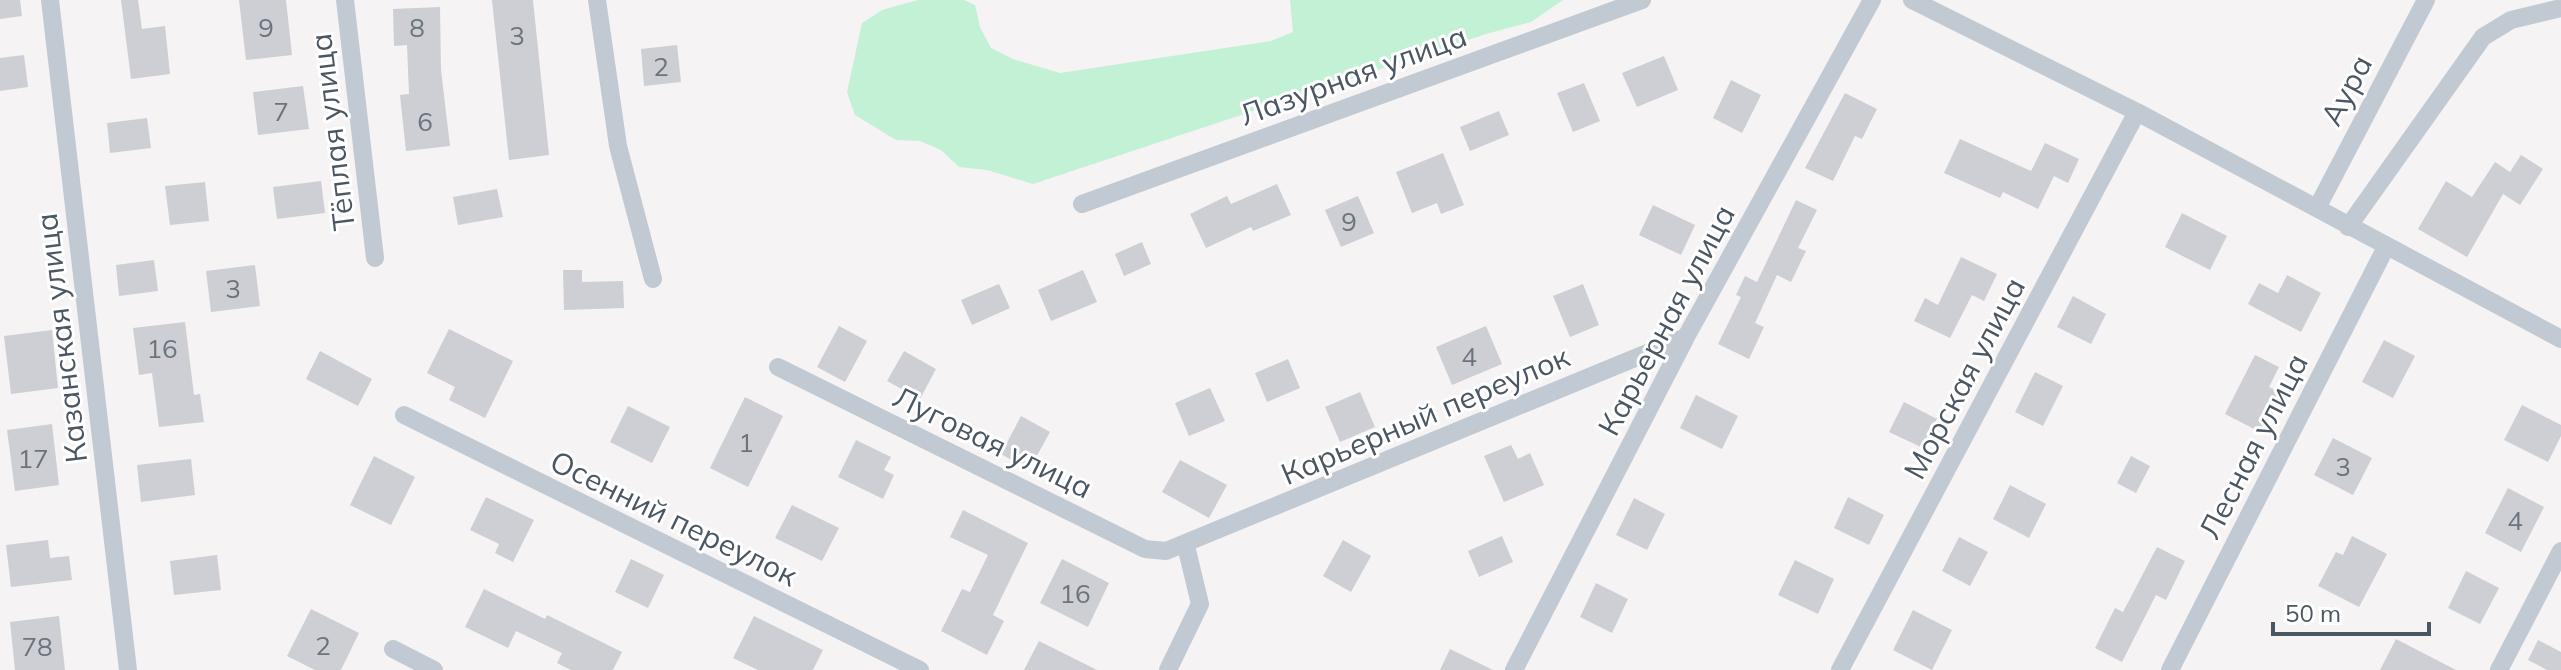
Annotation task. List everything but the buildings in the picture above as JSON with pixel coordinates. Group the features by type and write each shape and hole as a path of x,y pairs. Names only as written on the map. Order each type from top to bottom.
{"street":[{"name":"Казанская улица","path":"50,0 128,670"},
{"name":"Тёплая улица","path":"345,0 375,258"},
{"path":"597,0 618,146 653,279"},
{"name":"Лазурная улица","path":"1082,204 1642,0"},
{"name":"Карьерная улица","path":"1514,670 1686,337 1872,0"},
{"path":"1912,0 2137,112 2561,339"},
{"name":"Аура","path":"2317,208 2426,0"},
{"path":"2348,227 2483,37 2511,20 2561,8"},
{"name":"Морская улица","path":"1840,670 2137,112"},
{"name":"Лесная улица","path":"2170,670 2386,247"},
{"name":"Карьерный переулок","path":"1186,546 1686,337"},
{"name":"Луговая улица","path":"778,367 1145,549 1166,551 1186,546"},
{"name":"Осенний переулок","path":"404,415 920,670"},
{"path":"1168,670 1200,604 1186,546"},
{"path":"2499,670 2561,551"},
{"path":"393,649 434,670"}],"green space":[{"path":"918,0 964,0 975,5 980,27 991,48 1013,59 1060,73 1271,41 1293,32 1290,0 1563,0 1531,22 1486,34 1033,184 987,170 959,167 941,150 920,141 896,140 855,115 847,92 862,23 882,10"}]}
